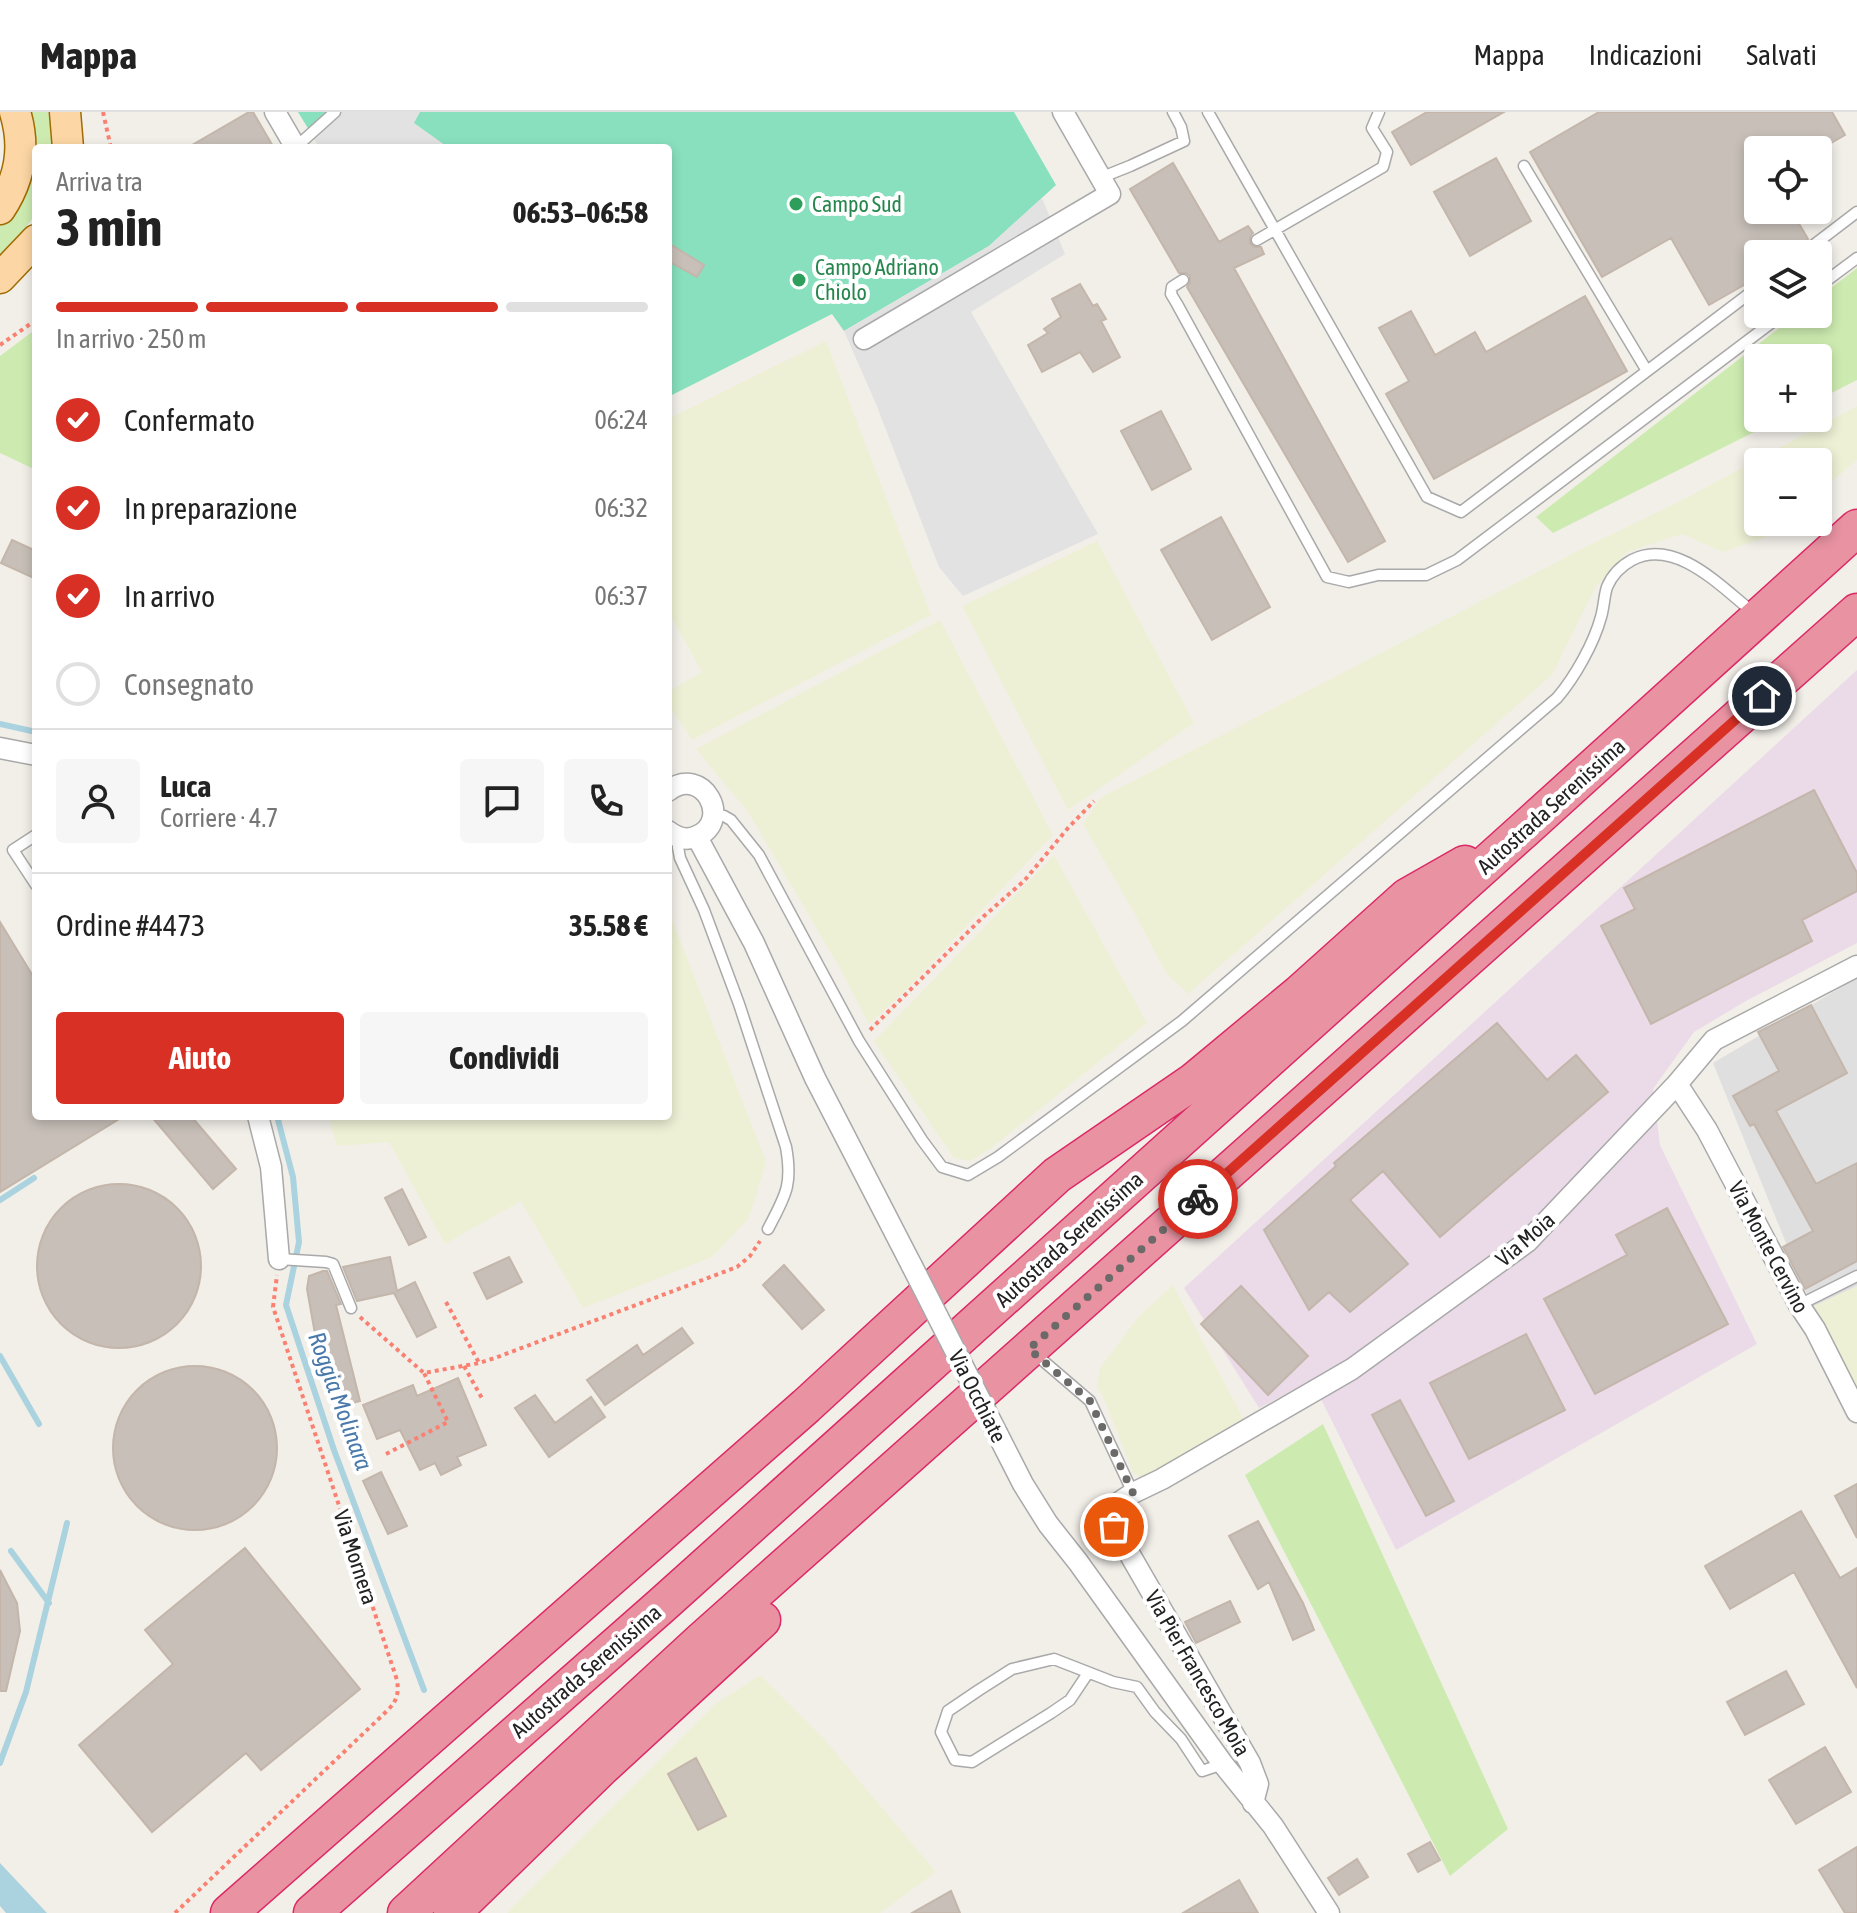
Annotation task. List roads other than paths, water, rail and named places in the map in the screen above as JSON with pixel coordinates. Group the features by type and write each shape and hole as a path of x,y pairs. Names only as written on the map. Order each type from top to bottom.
{"highway":[{"name":"Autostrada Serenissima","path":"314,1910 662,1605 1857,528"},
{"path":"406,1913 712,1631 1857,612"},
{"path":"229,1913 806,1406 1057,1175 1194,1081 1300,993 1407,897 1525,829"},
{"path":"452,1913 611,1758 920,1478 1029,1349"}],"main road":[{"path":"0,209 13,190 21,158 15,112"},
{"path":"65,112 68,144"},
{"path":"0,278 32,244"}],"street":[{"path":"275,112 294,144"},
{"path":"864,339 1110,194 1063,112"},
{"path":"0,748 32,754"},
{"path":"672,786 698,786 710,798 713,815 708,828 681,835"},
{"name":"Via Occhiate","path":"681,835 754,943 815,1078 1023,1484 1048,1524 1223,1764 1273,1826 1329,1913"},
{"name":"Via Moia","path":"1133,1493 1352,1369 1527,1242 1677,1084 1714,1040 1857,966"},
{"name":"Via Monte Cervino","path":"1677,1084 1707,1130 1857,1412"},
{"path":"259,1120 271,1167 285,1260"},
{"name":"Via Pier Francesco Moia","path":"1133,1493 1118,1503 1114,1527 1250,1763 1258,1784 1253,1803"}],"lane":[{"path":"300,144 335,112"},
{"path":"1100,178 1184,141 1173,112"},
{"path":"1208,112 1427,497 1461,512 1744,298"},
{"path":"1257,240 1383,167 1387,152 1372,128 1379,112"},
{"path":"1524,166 1647,371"},
{"path":"1820,240 1857,212"},
{"path":"1832,277 1857,258"},
{"path":"1183,280 1172,287 1171,294 1327,577 1349,582 1378,575 1426,575 1457,560 1764,328"},
{"path":"713,815 731,820 759,855 859,1041 922,1140 942,1167 968,1175 998,1157 1182,1021 1557,698 1576,673 1597,629 1608,586 1618,570 1628,562 1639,556 1659,553 1679,558 1759,616"},
{"path":"681,835 678,847 680,858 704,910 739,1004 786,1147 790,1170 787,1192 768,1229"},
{"path":"32,838 13,850 32,879"},
{"path":"285,1260 333,1264 351,1308"},
{"path":"1799,1305 1857,1276"},
{"path":"1029,1349 1090,1401 1133,1493"},
{"path":"1088,1673 1070,1700 1051,1713 972,1762 955,1760 941,1732 948,1711 1012,1669 1054,1659 1113,1682 1137,1687 1155,1712 1181,1739 1202,1771 1223,1764"}],"water":[{"path":"0,1863 47,1913 6,1913 0,1906"}],"waterway":[{"name":"Roggia Molinara","path":"0,724 32,731"},
{"name":"Roggia Molinara","path":"278,1120 293,1177 299,1242 286,1305 334,1450 424,1690"},
{"path":"0,1200 34,1178"},
{"path":"0,1356 39,1424"},
{"path":"0,1763 26,1692 67,1523"},
{"path":"11,1551 49,1603"}],"place":[{"name":"Campo Sud","path":"796,204"},
{"name":"Campo Adriano Chiolo","path":"799,280"}]}
